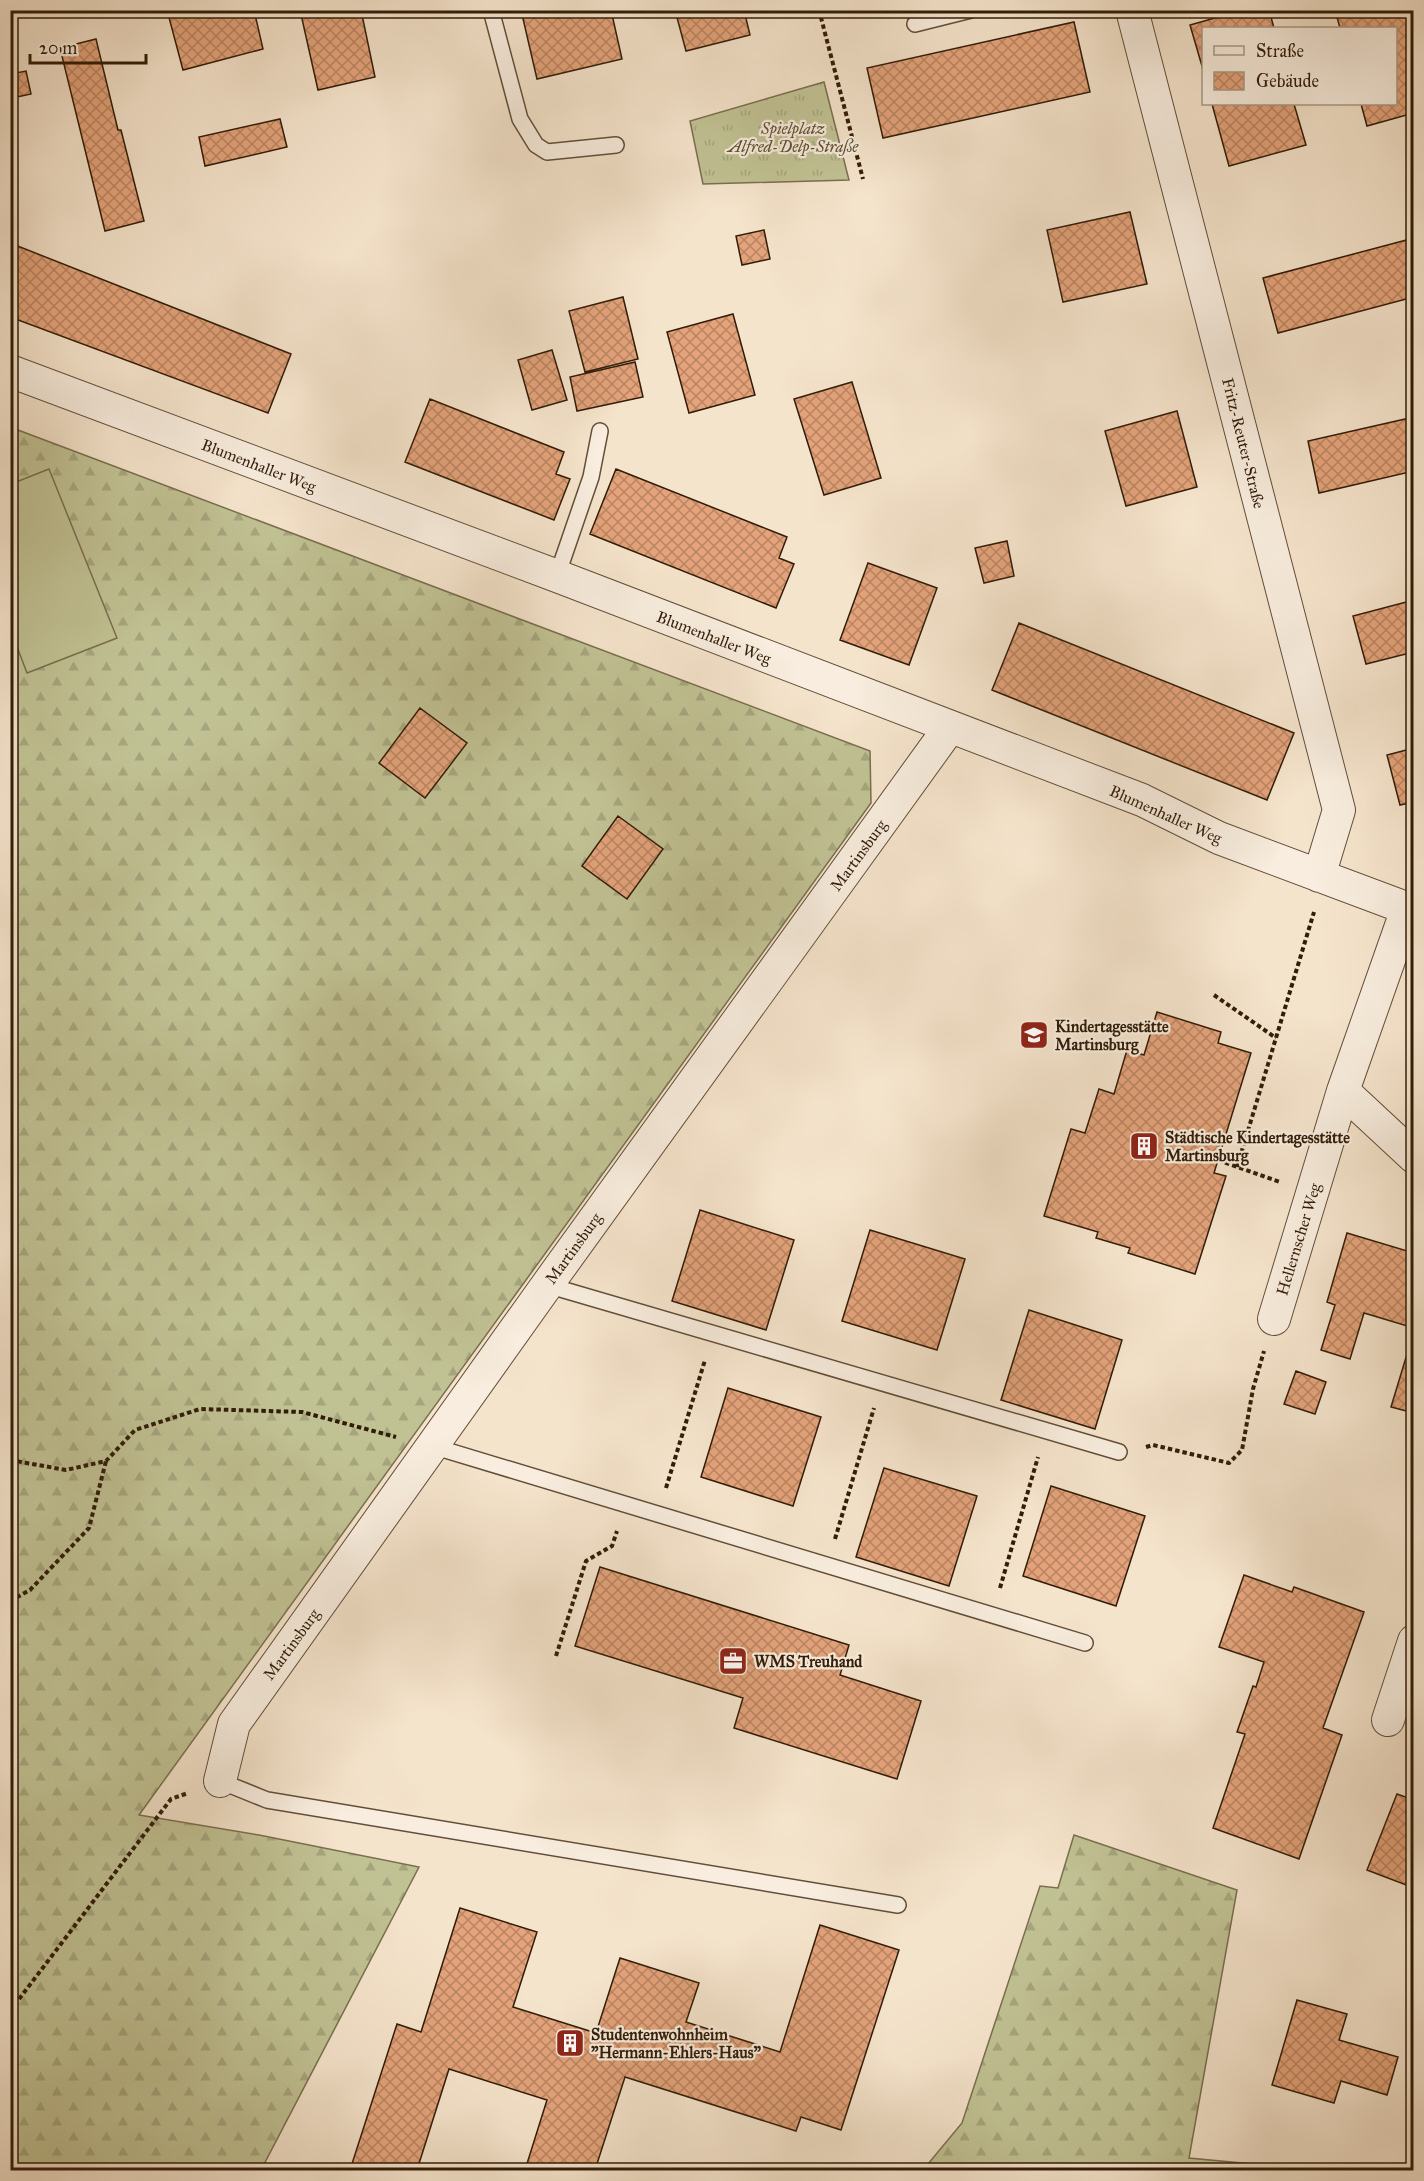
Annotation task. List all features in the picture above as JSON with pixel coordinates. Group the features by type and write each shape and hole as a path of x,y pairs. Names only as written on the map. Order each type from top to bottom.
{"street":[{"name":"Fritz-Reuter-Straße","path":"1133,11 1339,810 1319,876"},
{"name":"Blumenhaller Weg","path":"10,371 557,576 1142,800 1219,838 1410,910"},
{"name":"Martinsburg","path":"220,1781 234,1724 547,1285 950,727"},
{"name":"Hellernscher Weg","path":"1274,1319 1343,1091 1410,910"},
{"path":"1343,1091 1413,1157"},
{"path":"1388,1720 1413,1641"}],"lane":[{"path":"491,10 520,119 536,145 548,152 616,145"},
{"path":"915,24 971,10"},
{"path":"557,576 591,477 600,431"},
{"path":"547,1285 1119,1452"},
{"path":"432,1446 1085,1643"},
{"path":"220,1781 267,1800 898,1905"}],"path":[{"path":"819,10 863,179"},
{"path":"1237,1167 1314,913 1319,876"},
{"path":"1214,995 1276,1038"},
{"path":"1218,1160 1312,1192"},
{"path":"1153,1445 1229,1463 1242,1450 1252,1389 1274,1319"},
{"path":"658,1514 713,1333"},
{"path":"827,1565 881,1383"},
{"path":"10,1600 30,1590 89,1528 106,1461 135,1430 200,1409 302,1412 432,1446"},
{"path":"993,1615 1046,1431"},
{"path":"10,1460 66,1470 106,1461"},
{"path":"556,1656 586,1561 612,1546 625,1504"},
{"path":"10,2011 171,1799 220,1781"}],"green space":[{"name":"Spielplatz Alfred-Delp-Straße","path":"824,82 849,180 703,184 690,121"},
{"path":"10,427 870,751 871,803 139,1815 259,1835 419,1867 261,2170 11,2170"},
{"path":"49,469 117,638 27,673 11,631 11,484"},
{"path":"1074,1835 1237,1890 1189,2158 1316,2170 923,2170 962,2123 1040,1886 1058,1888"}],"building":[{"path":"167,10 254,10 263,49 183,70"},
{"path":"300,10 361,10 375,77 318,90"},
{"path":"521,10 611,10 622,59 537,79"},
{"path":"675,10 744,10 750,35 686,51"},
{"path":"1243,10 1269,10 1274,27 1202,27 1202,66 1190,25"},
{"path":"1335,10 1414,10 1414,113 1367,126 1361,105 1397,105 1397,27 1340,27"},
{"path":"1074,22 1090,92 883,138 867,68"},
{"path":"96,39 118,130 121,130 144,221 105,231 60,48"},
{"path":"26,71 31,94 12,98 10,74"},
{"path":"1212,105 1294,105 1306,145 1229,166"},
{"path":"280,119 287,147 205,166 199,137"},
{"path":"1130,212 1147,284 1063,302 1047,230"},
{"path":"764,230 770,259 742,265 736,236"},
{"path":"1414,238 1414,297 1278,333 1263,278"},
{"path":"10,243 291,354 268,413 10,317"},
{"path":"623,297 638,359 585,372 569,311"},
{"path":"733,314 755,395 689,413 667,332"},
{"path":"552,350 567,400 532,410 518,360"},
{"path":"635,362 643,397 577,411 570,377"},
{"path":"852,382 881,478 824,495 794,399"},
{"path":"430,399 564,452 556,474 570,479 554,520 405,462"},
{"path":"1177,411 1197,487 1126,506 1105,431"},
{"path":"1414,417 1414,471 1319,493 1308,441"},
{"path":"616,469 787,537 779,558 794,564 776,608 590,534"},
{"path":"1007,541 1014,576 984,583 975,548"},
{"path":"868,563 937,588 909,665 840,640"},
{"path":"1414,600 1414,652 1366,664 1353,616"},
{"path":"1019,623 1294,733 1267,800 992,690"},
{"path":"420,708 467,743 425,798 379,763"},
{"path":"1414,748 1414,802 1400,805 1387,755"},
{"path":"618,816 663,849 627,899 582,866"},
{"name":"Städtische Kindertagesstätte Martinsburg","path":"1157,1012 1221,1032 1218,1043 1251,1053 1214,1173 1226,1176 1195,1274 1128,1253 1130,1248 1096,1238 1098,1232 1044,1216 1071,1129 1085,1133 1099,1089 1114,1094 1127,1050 1144,1055"},
{"path":"700,1210 794,1240 766,1330 672,1301"},
{"path":"870,1230 965,1259 937,1350 842,1321"},
{"path":"1347,1233 1414,1253 1414,1328 1364,1313 1350,1359 1321,1350 1335,1305 1327,1302"},
{"path":"1029,1310 1122,1340 1095,1429 1001,1400"},
{"path":"1414,1331 1414,1413 1391,1407"},
{"path":"1296,1371 1326,1382 1315,1414 1284,1404"},
{"path":"728,1388 821,1417 793,1506 701,1477"},
{"path":"884,1468 977,1496 949,1586 856,1557"},
{"path":"1051,1486 1145,1516 1116,1606 1023,1576"},
{"name":"WMS Treuhand","path":"600,1567 849,1645 840,1675 921,1701 897,1779 734,1728 743,1698 575,1646"},
{"path":"1244,1575 1292,1592 1294,1587 1364,1612 1323,1728 1342,1735 1299,1859 1213,1828 1245,1734 1237,1732 1264,1662 1219,1647"},
{"path":"1397,1794 1414,1800 1414,1888 1367,1870"},
{"name":"Studentenwohnheim \"Hermann-Ehlers-Haus\"","path":"460,1908 537,1932 513,2007 596,2033 620,1958 699,1983 686,2022 780,2052 820,1925 899,1950 841,2130 801,2117 796,2131 625,2077 595,2170 525,2170 547,2100 449,2069 417,2170 350,2170 397,2024 421,2032"},
{"path":"1297,2000 1347,2014 1339,2040 1398,2057 1387,2095 1341,2081 1334,2103 1272,2085"}],"place":[{"name":"Kindertagesstätte Martinsburg","path":"1034,1035"},
{"name":"Städtische Kindertagesstätte Martinsburg","path":"1144,1146"},
{"name":"WMS Treuhand","path":"733,1661"},
{"name":"Studentenwohnheim \"Hermann-Ehlers-Haus\"","path":"570,2043"}]}
